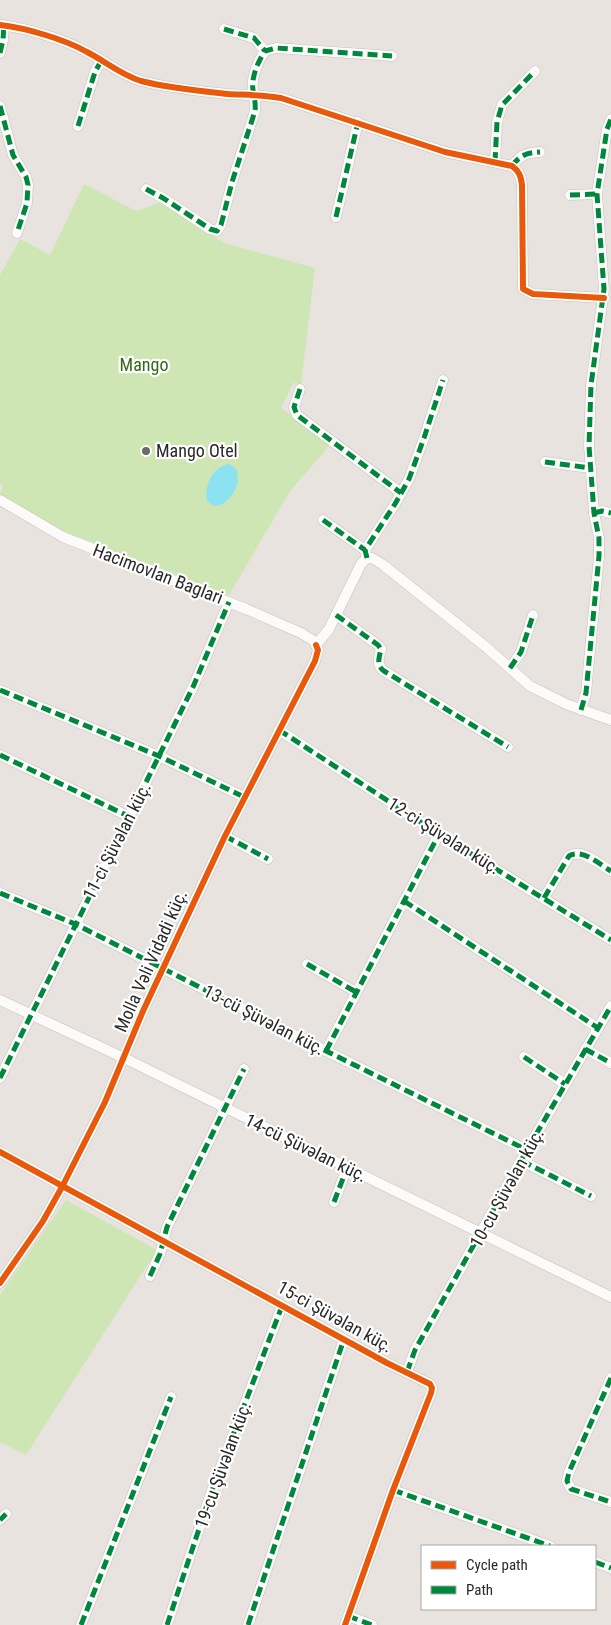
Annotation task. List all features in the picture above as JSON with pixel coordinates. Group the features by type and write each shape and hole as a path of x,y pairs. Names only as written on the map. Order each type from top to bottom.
{"street":[{"path":"0,52 3,40 2,25 21,28 76,46 128,76 149,83 228,94 281,98 445,152 512,166 517,169 521,176 522,185 523,288 533,294 604,298"},
{"path":"224,29 254,38 265,51"},
{"path":"146,189 210,229 217,231 221,225 234,175 255,111 254,79 258,63 265,51 276,48 392,56"},
{"path":"78,126 95,72 102,61"},
{"path":"495,162 497,122 502,105 535,71"},
{"path":"0,106 13,155 26,177 28,185 27,203 18,233"},
{"path":"581,710 586,693 600,556 594,513 591,468 591,386 604,298 604,269 597,194 607,128 611,119"},
{"path":"336,217 358,122"},
{"path":"512,166 523,154 540,152"},
{"path":"570,195 597,194"},
{"path":"316,645 326,635 366,554 415,466 442,380"},
{"path":"300,389 294,407 297,415 401,493"},
{"path":"545,462 591,468"},
{"name":"Hacimovlan Baglari","path":"0,500 63,537 229,602 301,633 314,641 316,645"},
{"path":"594,513 602,511 611,513"},
{"path":"323,520 486,646 526,683 581,710 611,720"},
{"name":"11-ci Şüvəlan küç.","path":"0,1078 200,672 229,602"},
{"path":"336,615 378,645 381,649 378,664 379,668 384,672 508,746"},
{"path":"510,668 521,652 533,615"},
{"name":"Molla Vəli Vidadi küç.","path":"0,1283 43,1221 105,1102 162,968 225,836 315,662 318,650 316,645"},
{"path":"0,690 159,756 244,797"},
{"name":"12-ci Şüvəlan küç.","path":"279,730 438,834 611,940"},
{"path":"0,754 128,816"},
{"path":"326,1052 438,834"},
{"path":"225,836 268,860"},
{"path":"544,898 569,856 574,853 583,854 611,871"},
{"name":"13-cü Şüvəlan küç.","path":"0,893 75,924 326,1052 528,1150"},
{"path":"404,901 598,1028"},
{"path":"307,964 356,992"},
{"name":"14-cü Şüvəlan küç.","path":"0,1000 124,1058 611,1297"},
{"name":"10-cu Şüvəlan küç.","path":"407,1372 415,1350 611,1006"},
{"path":"585,1049 611,1063"},
{"path":"524,1057 565,1084"},
{"path":"150,1276 160,1254 167,1226 244,1069"},
{"name":"15-ci Şüvəlan küç.","path":"0,1152 387,1363 426,1380 432,1388 346,1621"},
{"path":"522,1161 591,1196"},
{"path":"334,1202 347,1168"},
{"name":"19-cu Şüvəlan küç.","path":"167,1625 211,1494 282,1306"},
{"path":"248,1625 344,1339"},
{"path":"611,1378 608,1393 569,1472 567,1481 571,1488 611,1502"},
{"path":"82,1625 171,1397"},
{"path":"393,1490 547,1545"},
{"path":"596,1562 611,1568"},
{"path":"346,1621 372,1625"}],"green space":[{"name":"Mango","path":"84,184 136,211 162,202 224,243 315,268 301,384 293,383 281,408 331,444 290,491 229,595 65,532 0,495 3,486 0,484 0,275 20,239 50,255"},
{"path":"66,1200 157,1250 26,1455 0,1442 0,1295"}],"water":[{"path":"229,464 237,470 238,482 230,498 221,505 216,506 207,500 208,483 218,468"}],"marked path":[{"path":"0,53 4,25"},
{"path":"224,29 254,38 265,51"},
{"path":"146,189 210,229 217,231 221,225 232,182 255,111 253,80 265,51 276,48 392,56"},
{"path":"78,126 95,72 101,61"},
{"path":"495,162 497,122 502,105 535,71"},
{"path":"0,106 13,155 26,177 28,185 27,203 17,233"},
{"path":"581,710 586,693 599,556 599,538 594,513 589,446 591,385 604,289 597,194 607,129 611,119"},
{"path":"336,217 358,122"},
{"path":"512,166 524,155 540,152"},
{"path":"570,195 597,194"},
{"path":"367,558 365,550 409,479 443,380"},
{"path":"300,389 294,407 297,415 401,493"},
{"path":"545,462 591,468"},
{"path":"594,513 602,511 611,513"},
{"path":"323,520 365,550"},
{"path":"0,1078 193,687 229,602"},
{"path":"336,615 378,645 381,649 379,658 381,669 508,747"},
{"path":"510,668 521,652 533,615"},
{"path":"0,690 159,756 244,797"},
{"path":"279,730 439,834 611,940"},
{"path":"0,755 128,816"},
{"path":"326,1051 439,834"},
{"path":"225,836 268,859"},
{"path":"544,898 569,856 574,854 585,855 611,871"},
{"path":"0,893 75,924 527,1150"},
{"path":"404,901 598,1028"},
{"path":"307,964 356,992"},
{"path":"407,1372 415,1350 527,1150 611,1006"},
{"path":"585,1049 611,1063"},
{"path":"524,1057 565,1084"},
{"path":"150,1276 160,1254 167,1227 244,1069"},
{"path":"522,1161 591,1196"},
{"path":"334,1202 347,1168"},
{"path":"167,1625 211,1493 282,1306"},
{"path":"248,1625 344,1339"},
{"path":"611,1378 569,1472 567,1481 571,1489 611,1502"},
{"path":"81,1625 171,1397"},
{"path":"393,1490 547,1545"},
{"path":"0,1520 6,1514"},
{"path":"596,1562 611,1568"},
{"path":"348,1616 372,1625"}],"cycle path":[{"path":"0,25 33,31 78,47 141,81 162,86 281,98 445,152 512,166 519,174 522,185 523,289 533,294 604,298"},
{"path":"0,1283 43,1221 105,1102 143,1011 225,836 315,661 318,650 316,645"},
{"path":"0,1152 387,1363 430,1384 432,1388 431,1393 393,1490 345,1625"}],"place":[{"name":"Mango Otel","path":"146,451"}]}
